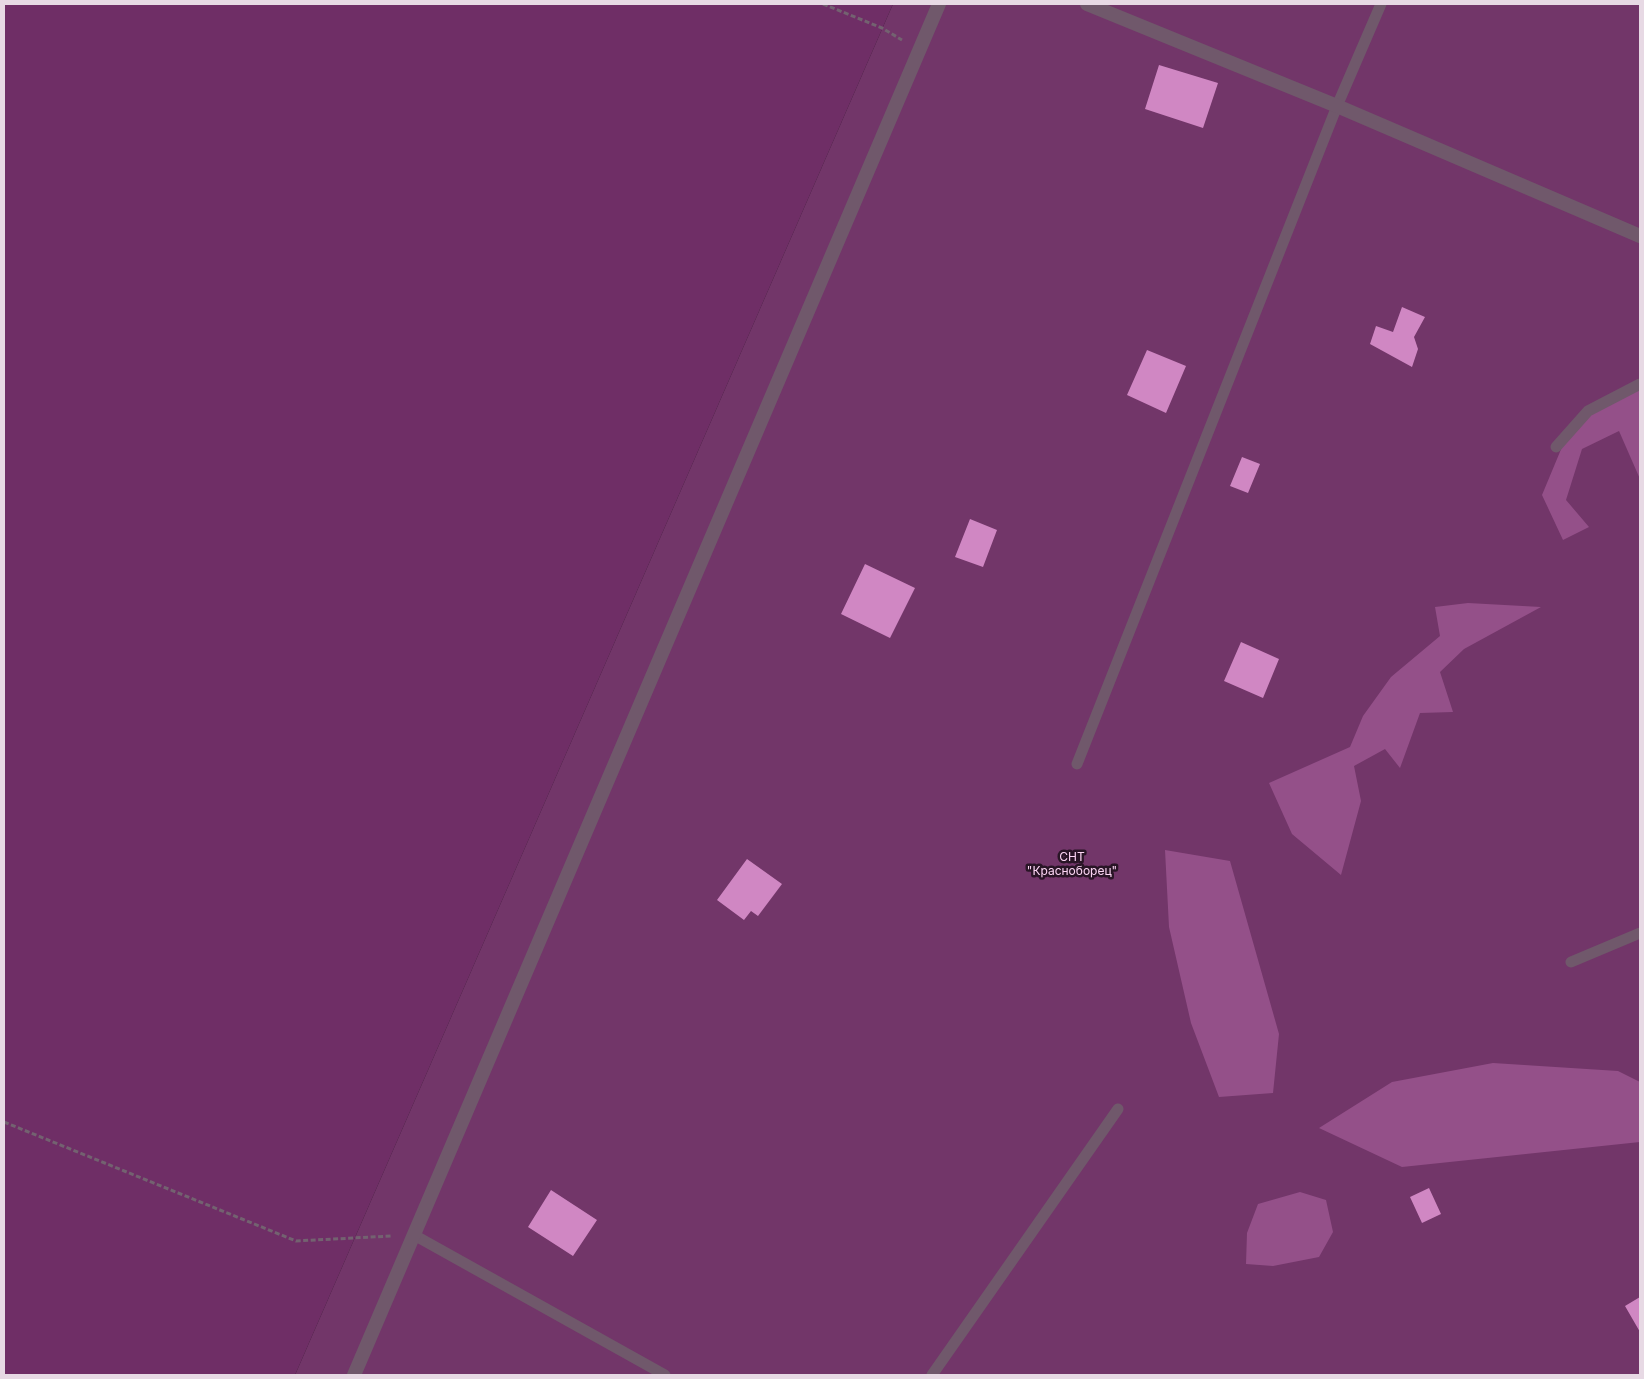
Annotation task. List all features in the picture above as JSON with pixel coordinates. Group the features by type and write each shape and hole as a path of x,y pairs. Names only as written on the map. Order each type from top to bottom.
{"street":[{"path":"354,1375 939,4"},
{"path":"1087,4 1337,106 1640,236"}],"lane":[{"path":"1077,764 1337,106 1381,4"},
{"path":"1556,447 1588,411 1640,384"},
{"path":"1571,962 1640,933"},
{"path":"932,1375 1118,1109"},
{"path":"414,1234 665,1375"}],"path":[{"path":"823,4 882,28 919,51"},
{"path":"4,1122 296,1241 414,1234"}],"green space":[{"name":"СНТ \"Красноборец\"","path":"893,4 1640,4 1640,1375 295,1375"}],"shaded area":[{"path":"4,4 893,4 295,1375 4,1375"},
{"path":"1640,388 1640,479 1619,431 1582,449 1566,500 1589,527 1563,540 1542,495 1562,447 1590,409"},
{"path":"1468,603 1541,607 1464,649 1440,672 1453,712 1420,713 1400,768 1385,749 1354,766 1361,801 1341,875 1292,834 1269,783 1350,747 1363,716 1391,677 1440,636 1435,607"},
{"path":"1165,850 1230,861 1279,1034 1273,1093 1219,1097 1191,1023 1169,927"},
{"path":"1493,1063 1618,1071 1640,1082 1640,1142 1402,1167 1319,1128 1392,1082"},
{"path":"1300,1192 1326,1200 1333,1232 1319,1257 1273,1266 1246,1264 1247,1233 1258,1204"}],"building":[{"path":"1159,65 1218,83 1203,128 1145,109"},
{"path":"1402,307 1425,317 1414,337 1418,349 1412,367 1370,344 1376,326 1393,332"},
{"path":"1147,350 1186,366 1166,413 1127,395"},
{"path":"1242,457 1260,464 1248,493 1230,486"},
{"path":"970,519 997,530 983,567 955,557"},
{"path":"865,564 915,588 890,638 841,614"},
{"path":"1241,642 1279,659 1263,698 1224,681"},
{"path":"747,859 782,884 758,916 751,911 744,920 717,900"},
{"path":"1429,1188 1441,1214 1422,1223 1410,1197"},
{"path":"551,1190 597,1220 573,1256 528,1227"},
{"path":"1640,1297 1640,1332 1625,1306"}]}
